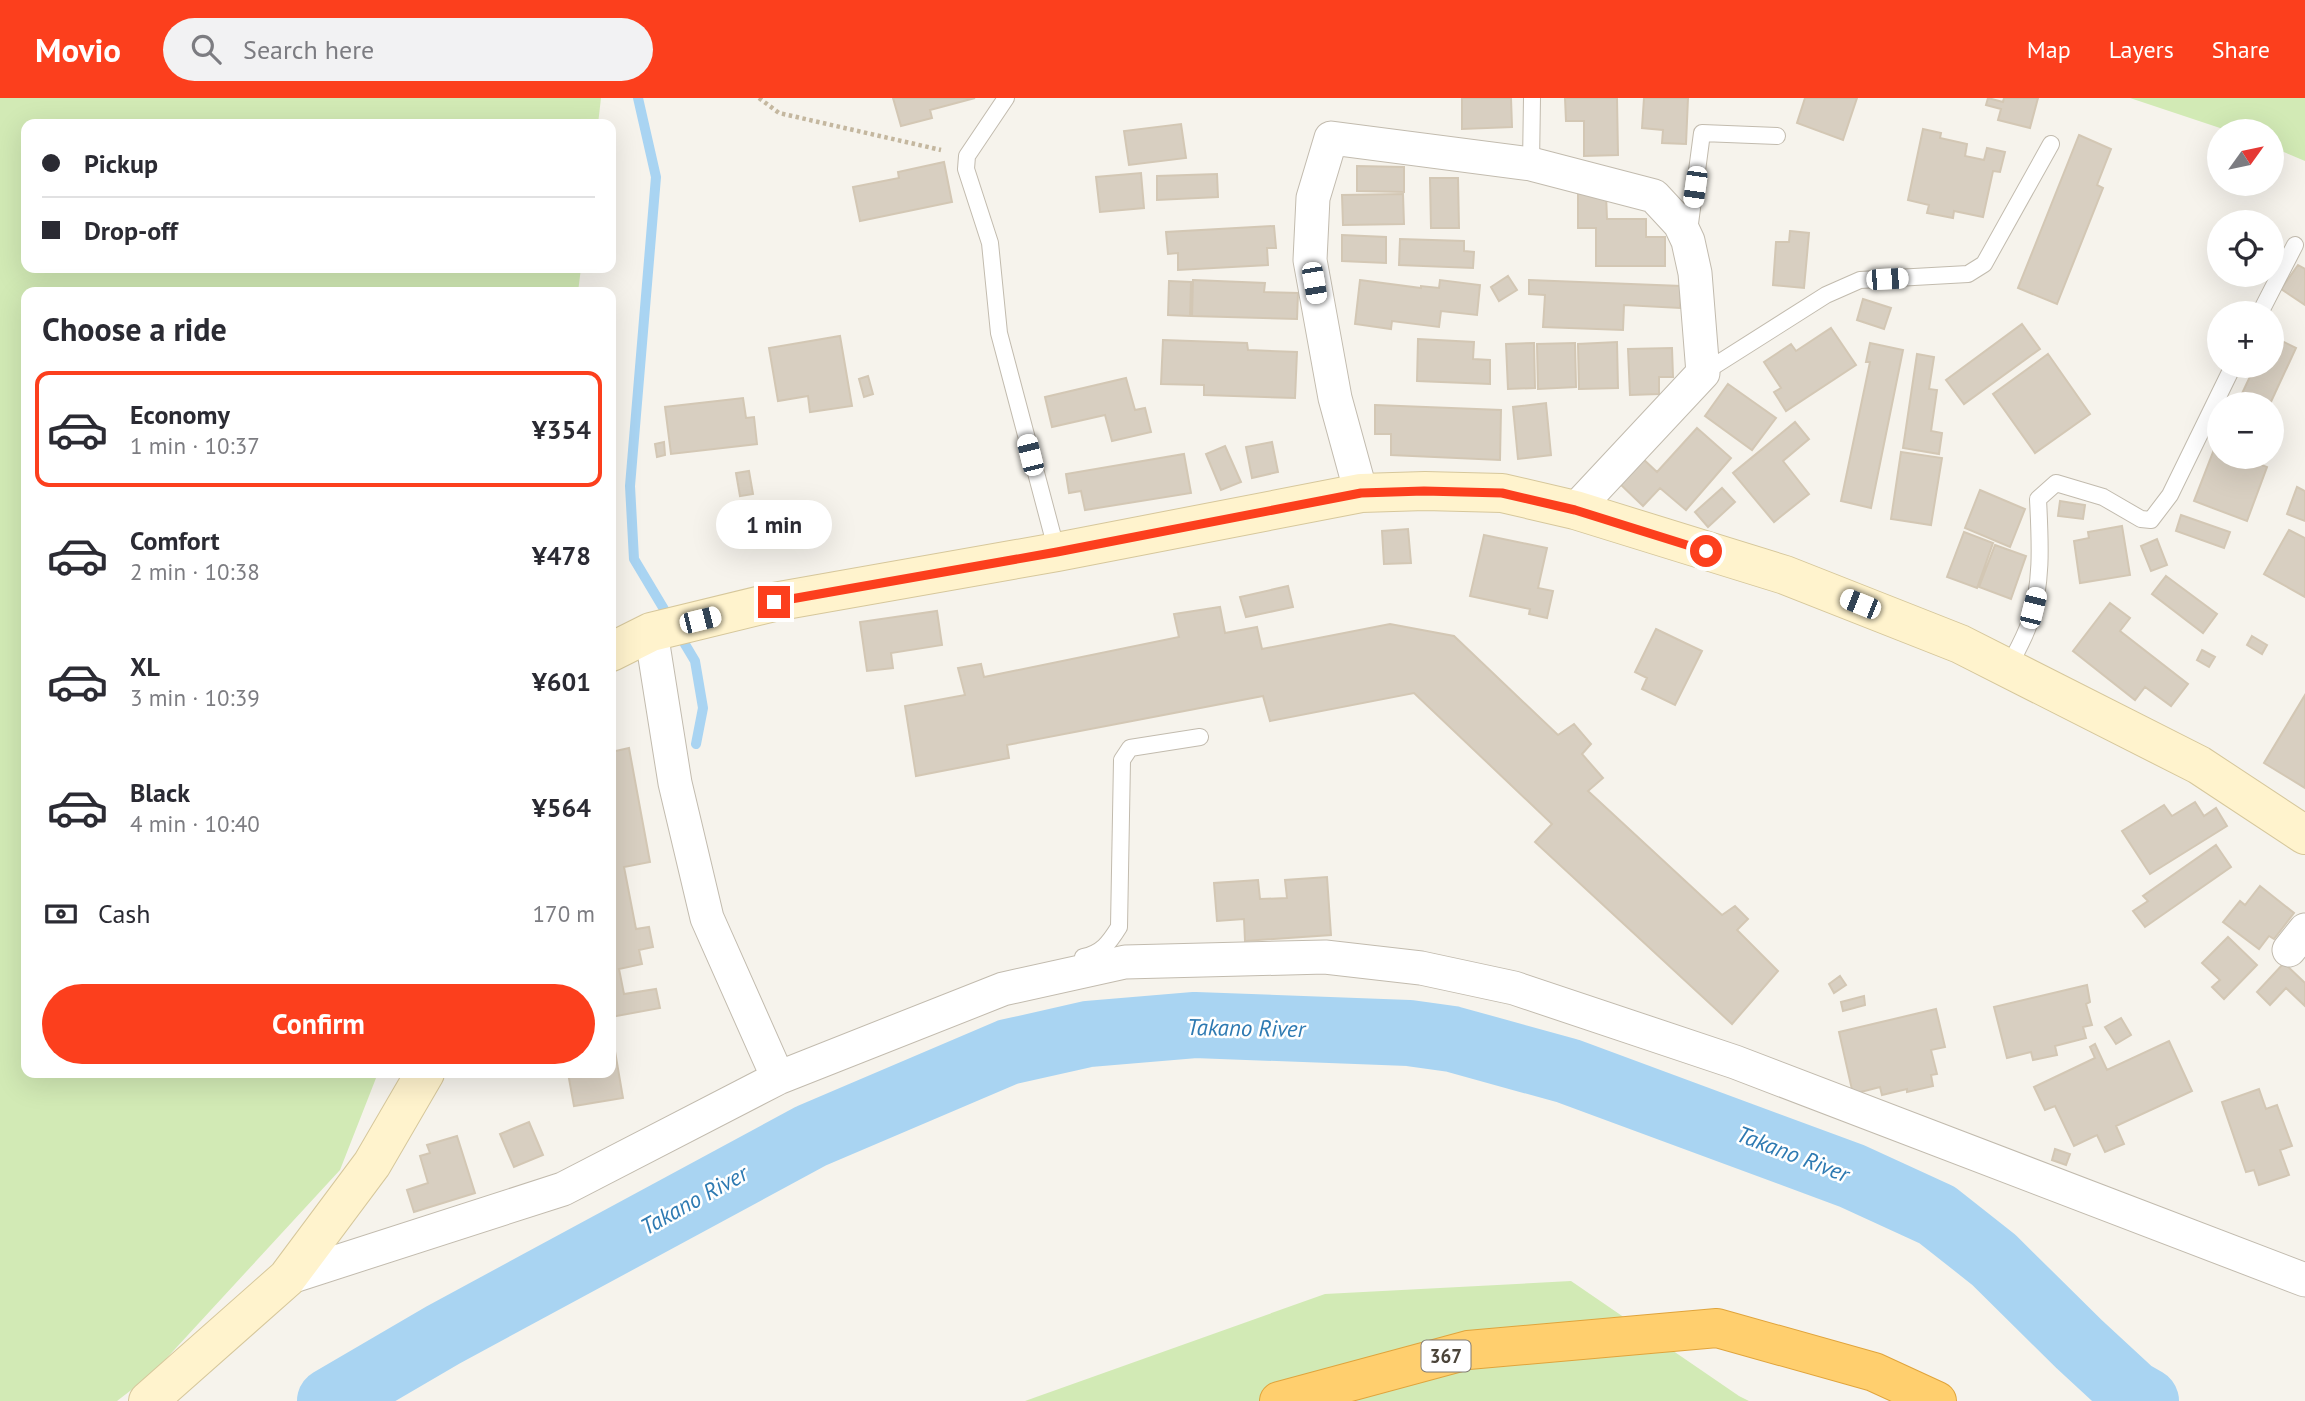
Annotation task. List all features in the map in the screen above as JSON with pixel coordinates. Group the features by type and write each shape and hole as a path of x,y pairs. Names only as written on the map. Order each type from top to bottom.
{"highway":[{"name":"367","path":"1279,1401 1468,1350 1717,1328 1874,1372 1937,1401"}],"street":[{"path":"1361,493 1335,398 1310,260 1312,198 1331,138 1531,164 1654,196 1680,224 1688,241 1695,272 1703,373 1575,510"},
{"path":"616,650 651,632 774,602 1057,552 1361,493 1502,493 1575,510 1785,575 1960,644 2199,765 2305,835"},
{"path":"651,632 675,783 708,918 778,1078"},
{"path":"287,1278 563,1189 778,1078 1003,989 1125,961 1325,957 1421,968 1500,985 1735,1062 2305,1280"},
{"path":"148,1401 287,1278 373,1164 422,1078"}],"lane":[{"path":"1006,98 967,156 966,169 990,243 999,333 1057,552"},
{"path":"1531,164 1532,98"},
{"path":"1688,241 1702,133 1777,136"},
{"path":"1703,373 1826,295 1860,280 1968,274 1984,264 2051,144"},
{"path":"2266,301 2295,245"},
{"path":"2008,668 2029,625 2037,592 2040,547 2038,499 2056,483 2103,498 2141,519 2151,520 2170,495 2227,378"},
{"path":"1003,989 1024,972 1099,953 1110,941 1119,927 1122,760 1130,748 1200,737"}],"path":[{"path":"759,98 779,113 967,156"}],"green space":[{"path":"0,98 601,98 599,119 21,119 21,273 580,273 579,287 21,287 21,1078 376,1078 340,1170 152,1374 117,1401 0,1401"},
{"path":"2130,98 2305,98 2305,161 2284,152 2284,119 2207,119 2207,124"},
{"path":"1571,1281 1749,1401 1025,1401 1325,1294"}],"building":[{"path":"893,98 975,98 930,110 932,118 901,126"},
{"path":"1462,98 1511,98 1512,127 1462,129"},
{"path":"1565,98 1617,98 1618,155 1584,156 1584,121 1566,121"},
{"path":"1644,98 1688,98 1686,144 1662,143 1663,130 1642,128"},
{"path":"1805,98 1857,98 1843,140 1797,123"},
{"path":"1988,98 2003,102 2004,98 2038,98 2030,128 1998,120 2001,109 1986,105"},
{"path":"1181,124 1186,158 1129,165 1124,131"},
{"path":"1923,129 1941,133 1940,138 1967,144 1965,156 1984,160 1987,148 2005,152 2000,172 1993,171 1983,217 1954,211 1953,218 1927,213 1929,205 1908,200"},
{"path":"2079,135 2111,149 2097,185 2103,188 2057,304 2018,288"},
{"path":"944,162 952,202 860,221 853,187 899,178 898,172"},
{"path":"1357,166 1404,167 1404,192 1357,191"},
{"path":"1141,173 1144,208 1100,212 1096,177"},
{"path":"1217,174 1218,197 1157,200 1157,176"},
{"path":"1430,178 1458,178 1459,228 1431,228"},
{"path":"1403,194 1404,224 1343,225 1342,195"},
{"path":"1578,194 1606,194 1607,219 1646,219 1646,237 1665,237 1665,266 1596,266 1596,228 1578,228"},
{"path":"1274,226 1276,248 1267,248 1268,265 1178,270 1178,253 1168,254 1166,232"},
{"path":"1790,231 1809,233 1804,288 1773,285 1776,242 1789,242"},
{"path":"1342,235 1386,237 1386,263 1342,261"},
{"path":"1400,239 1464,241 1464,251 1474,252 1473,268 1399,265"},
{"path":"2298,265 2305,269 2305,305 2281,289"},
{"path":"1508,276 1517,290 1499,301 1491,287"},
{"path":"1193,280 1265,283 1264,292 1298,293 1297,319 1192,316"},
{"path":"1360,280 1421,288 1439,288 1440,280 1480,285 1477,315 1441,311 1439,327 1392,321 1391,329 1355,324"},
{"path":"1529,280 1681,286 1680,308 1624,305 1623,330 1543,327 1545,295 1529,294"},
{"path":"1169,281 1191,282 1190,316 1168,315"},
{"path":"1863,299 1891,308 1884,329 1857,320"},
{"path":"2022,324 2040,349 1964,404 1946,380"},
{"path":"1831,328 1856,365 1786,411 1774,392 1781,388 1764,362 1791,344 1796,351"},
{"path":"840,336 852,406 810,412 808,396 778,401 769,348"},
{"path":"1418,339 1474,342 1473,359 1490,360 1490,384 1417,381"},
{"path":"1163,340 1247,343 1248,350 1297,352 1295,398 1204,395 1204,385 1161,384"},
{"path":"1617,342 1618,388 1579,389 1578,344"},
{"path":"2284,342 2296,348 2284,374"},
{"path":"1534,343 1535,388 1508,389 1506,344"},
{"path":"1575,343 1576,387 1538,389 1537,344"},
{"path":"1870,343 1903,350 1871,508 1841,501 1870,362 1866,362"},
{"path":"1672,348 1673,377 1659,377 1659,394 1630,395 1628,349"},
{"path":"1917,354 1934,357 1929,389 1937,390 1931,431 1942,433 1939,454 1903,448"},
{"path":"2048,354 2090,414 2035,453 1993,394"},
{"path":"868,376 873,394 864,397 859,379"},
{"path":"1126,378 1135,410 1145,408 1151,432 1112,441 1105,415 1052,427 1045,397"},
{"path":"2249,378 2282,378 2276,392 2243,392"},
{"path":"1728,384 1776,418 1752,450 1705,416"},
{"path":"743,398 746,418 754,417 757,444 671,454 665,407"},
{"path":"1546,403 1551,455 1518,459 1513,407"},
{"path":"1375,405 1501,410 1500,460 1391,455 1391,434 1375,434"},
{"path":"1795,422 1809,439 1783,461 1809,494 1774,522 1733,473"},
{"path":"1697,428 1731,458 1686,510 1660,488 1643,506 1619,483 1642,458 1657,472"},
{"path":"664,442 665,455 657,457 655,444"},
{"path":"1272,442 1278,472 1252,478 1246,447"},
{"path":"1225,446 1241,482 1221,490 1206,454"},
{"path":"1901,452 1942,458 1931,525 1891,519"},
{"path":"1184,454 1191,493 1085,510 1081,491 1069,493 1066,474"},
{"path":"2207,468 2266,469 2247,521 2194,501"},
{"path":"749,471 753,494 740,496 736,473"},
{"path":"2297,487 2305,491 2305,521 2287,514"},
{"path":"1722,488 1735,502 1708,527 1695,512"},
{"path":"1980,490 2025,509 2010,547 1965,528"},
{"path":"2060,501 2085,505 2083,519 2058,516"},
{"path":"2181,515 2230,532 2224,548 2176,531"},
{"path":"2122,526 2130,575 2080,583 2074,541 2089,538 2088,532"},
{"path":"1408,529 1411,563 1384,564 1382,531"},
{"path":"2289,530 2305,538 2305,597 2264,574"},
{"path":"1964,532 1993,543 1977,588 1947,577"},
{"path":"1484,535 1547,548 1538,588 1553,591 1547,618 1529,614 1530,609 1470,596"},
{"path":"2157,539 2167,565 2151,571 2141,546"},
{"path":"1995,545 2026,556 2011,599 1979,587"},
{"path":"2166,576 2217,614 2203,633 2152,594"},
{"path":"1288,586 1293,607 1246,617 1240,597"},
{"path":"2110,603 2130,618 2120,631 2188,684 2171,706 2145,687 2135,700 2073,651"},
{"path":"1220,607 1225,633 1257,627 1262,649 1390,624 1454,636 1558,735 1574,724 1591,744 1582,754 1603,778 1588,791 1722,915 1735,906 1748,919 1737,930 1778,971 1732,1024 1535,842 1552,824 1414,693 1270,721 1263,696 1007,745 1009,758 916,776 905,706 965,695 958,668 981,664 984,677 1179,637 1174,614"},
{"path":"937,611 942,645 891,653 893,668 867,671 860,622"},
{"path":"1656,629 1702,651 1675,705 1642,689 1647,678 1635,672"},
{"path":"2252,636 2267,645 2262,654 2247,645"},
{"path":"2202,650 2215,657 2209,667 2197,660"},
{"path":"2305,695 2305,788 2264,763"},
{"path":"629,748 650,862 624,867 636,929 649,927 653,947 639,950 642,964 619,969 624,994 656,989 660,1008 616,1016 616,751"},
{"path":"2195,802 2204,816 2216,808 2227,826 2150,874 2122,831 2164,805 2172,816"},
{"path":"2216,845 2231,867 2145,927 2133,911 2148,901 2143,896"},
{"path":"1327,877 1331,935 1245,941 1244,919 1217,921 1214,883 1258,880 1260,899 1287,898 1285,880"},
{"path":"2260,886 2294,913 2274,939 2269,936 2259,949 2223,922 2240,901 2245,905"},
{"path":"2228,937 2257,965 2224,999 2212,987 2220,980 2202,963"},
{"path":"2284,963 2305,983 2305,1006 2286,988 2270,1005 2257,992"},
{"path":"1840,976 1846,985 1834,993 1829,984"},
{"path":"2087,985 2090,1002 2086,1004 2092,1025 2083,1027 2086,1038 2055,1046 2057,1055 2033,1060 2031,1052 2007,1058 1994,1007"},
{"path":"1864,996 1865,1005 1843,1011 1841,1002"},
{"path":"1936,1009 1945,1047 1931,1050 1937,1074 1931,1075 1933,1086 1882,1095 1880,1087 1853,1094 1839,1032"},
{"path":"2121,1018 2131,1035 2116,1044 2105,1027"},
{"path":"2169,1041 2192,1091 2116,1126 2124,1144 2105,1152 2097,1135 2074,1146 2055,1106 2045,1110 2034,1087 2095,1058 2090,1047 2095,1044 2107,1070"},
{"path":"616,1057 623,1098 574,1106 569,1078 616,1078"},
{"path":"2259,1089 2266,1109 2277,1105 2292,1146 2280,1150 2289,1175 2259,1185 2254,1170 2246,1172 2222,1102"},
{"path":"529,1122 543,1155 514,1167 500,1134"},
{"path":"457,1136 475,1193 414,1212 407,1190 428,1183 420,1156 430,1153 427,1145"},
{"path":"2055,1149 2070,1154 2066,1165 2052,1160"}],"waterway":[{"path":"638,98 656,177 630,486 634,559 695,661 703,708 696,744"},
{"name":"Takano River","path":"330,1401 443,1335 811,1136 1008,1052 1088,1034 1195,1025 1409,1033 1452,1039 1568,1071 1852,1176 1937,1215 1994,1260 2079,1344 2132,1393 2146,1401"}],"route":[{"path":"774,602 1057,552 1361,493 1502,493 1575,510 1706,551"}]}
